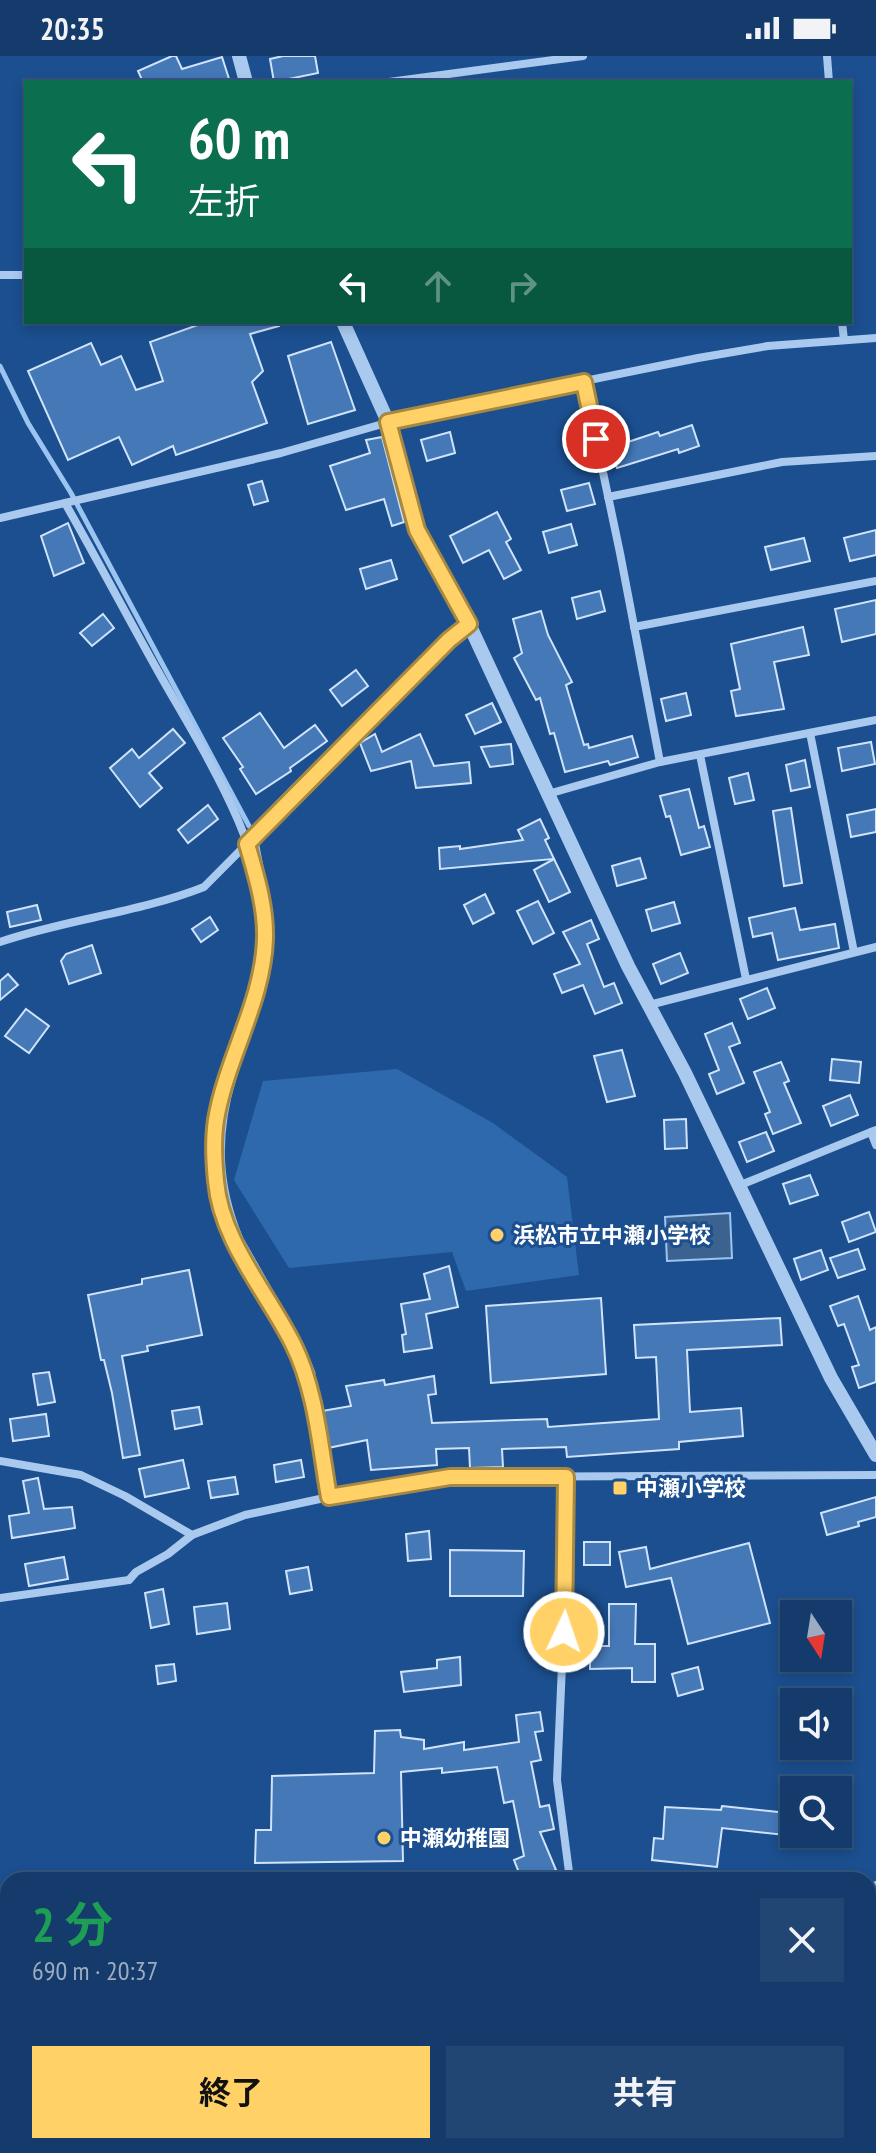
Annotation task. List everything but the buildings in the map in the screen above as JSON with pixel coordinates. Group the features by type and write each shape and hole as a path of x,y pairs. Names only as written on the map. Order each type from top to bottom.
{"street":[{"path":"239,56 245,80"},
{"path":"404,80 583,56"},
{"path":"827,56 829,80"},
{"path":"0,275 24,275"},
{"path":"344,324 388,422 417,530 469,624 628,966 685,1073 831,1378 876,1455"},
{"path":"842,324 844,340"},
{"path":"0,518 281,453 388,422 768,346 876,338"},
{"path":"584,382 660,762"},
{"path":"608,497 782,462 876,456"},
{"path":"67,502 229,800 247,844 262,902 264,952 216,1120 216,1184 233,1236 293,1345 309,1387 329,1497"},
{"path":"634,627 876,581"},
{"path":"0,942 53,926 175,898 204,887 449,640 469,624"},
{"path":"548,794 660,762 876,720"},
{"path":"810,733 854,952"},
{"path":"700,755 746,979"},
{"path":"649,1005 876,947"},
{"path":"738,1186 873,1131 876,1145"},
{"path":"0,1461 81,1475 192,1535"},
{"path":"0,1598 129,1580 136,1572 168,1554 192,1535 245,1515 450,1477 876,1475"},
{"path":"566,1477 566,1573 557,1780 569,1872"}],"shaded area":[{"path":"397,1069 493,1123 567,1177 579,1275 466,1291 452,1252 289,1268 234,1180 263,1081"},
{"path":"730,1213 732,1258 667,1261 665,1217"}],"waterway":[{"path":"0,366 28,423 71,493 249,826"},
{"path":"257,846 268,909 269,957 261,1000 228,1099 223,1139 224,1179 241,1239 302,1346 313,1373"}],"place":[{"name":"浜松市立中瀬小学校","path":"497,1235"},
{"name":"中瀬小学校","path":"620,1488"},
{"name":"中瀬幼稚園","path":"384,1838"}],"route":[{"path":"564,1632 566,1477 450,1477 329,1497 309,1387 293,1345 247,1265 223,1212 216,1184 215,1148 216,1120 264,952 262,902 247,844 449,640 469,624 417,530 388,422 584,382 596,439"}]}
